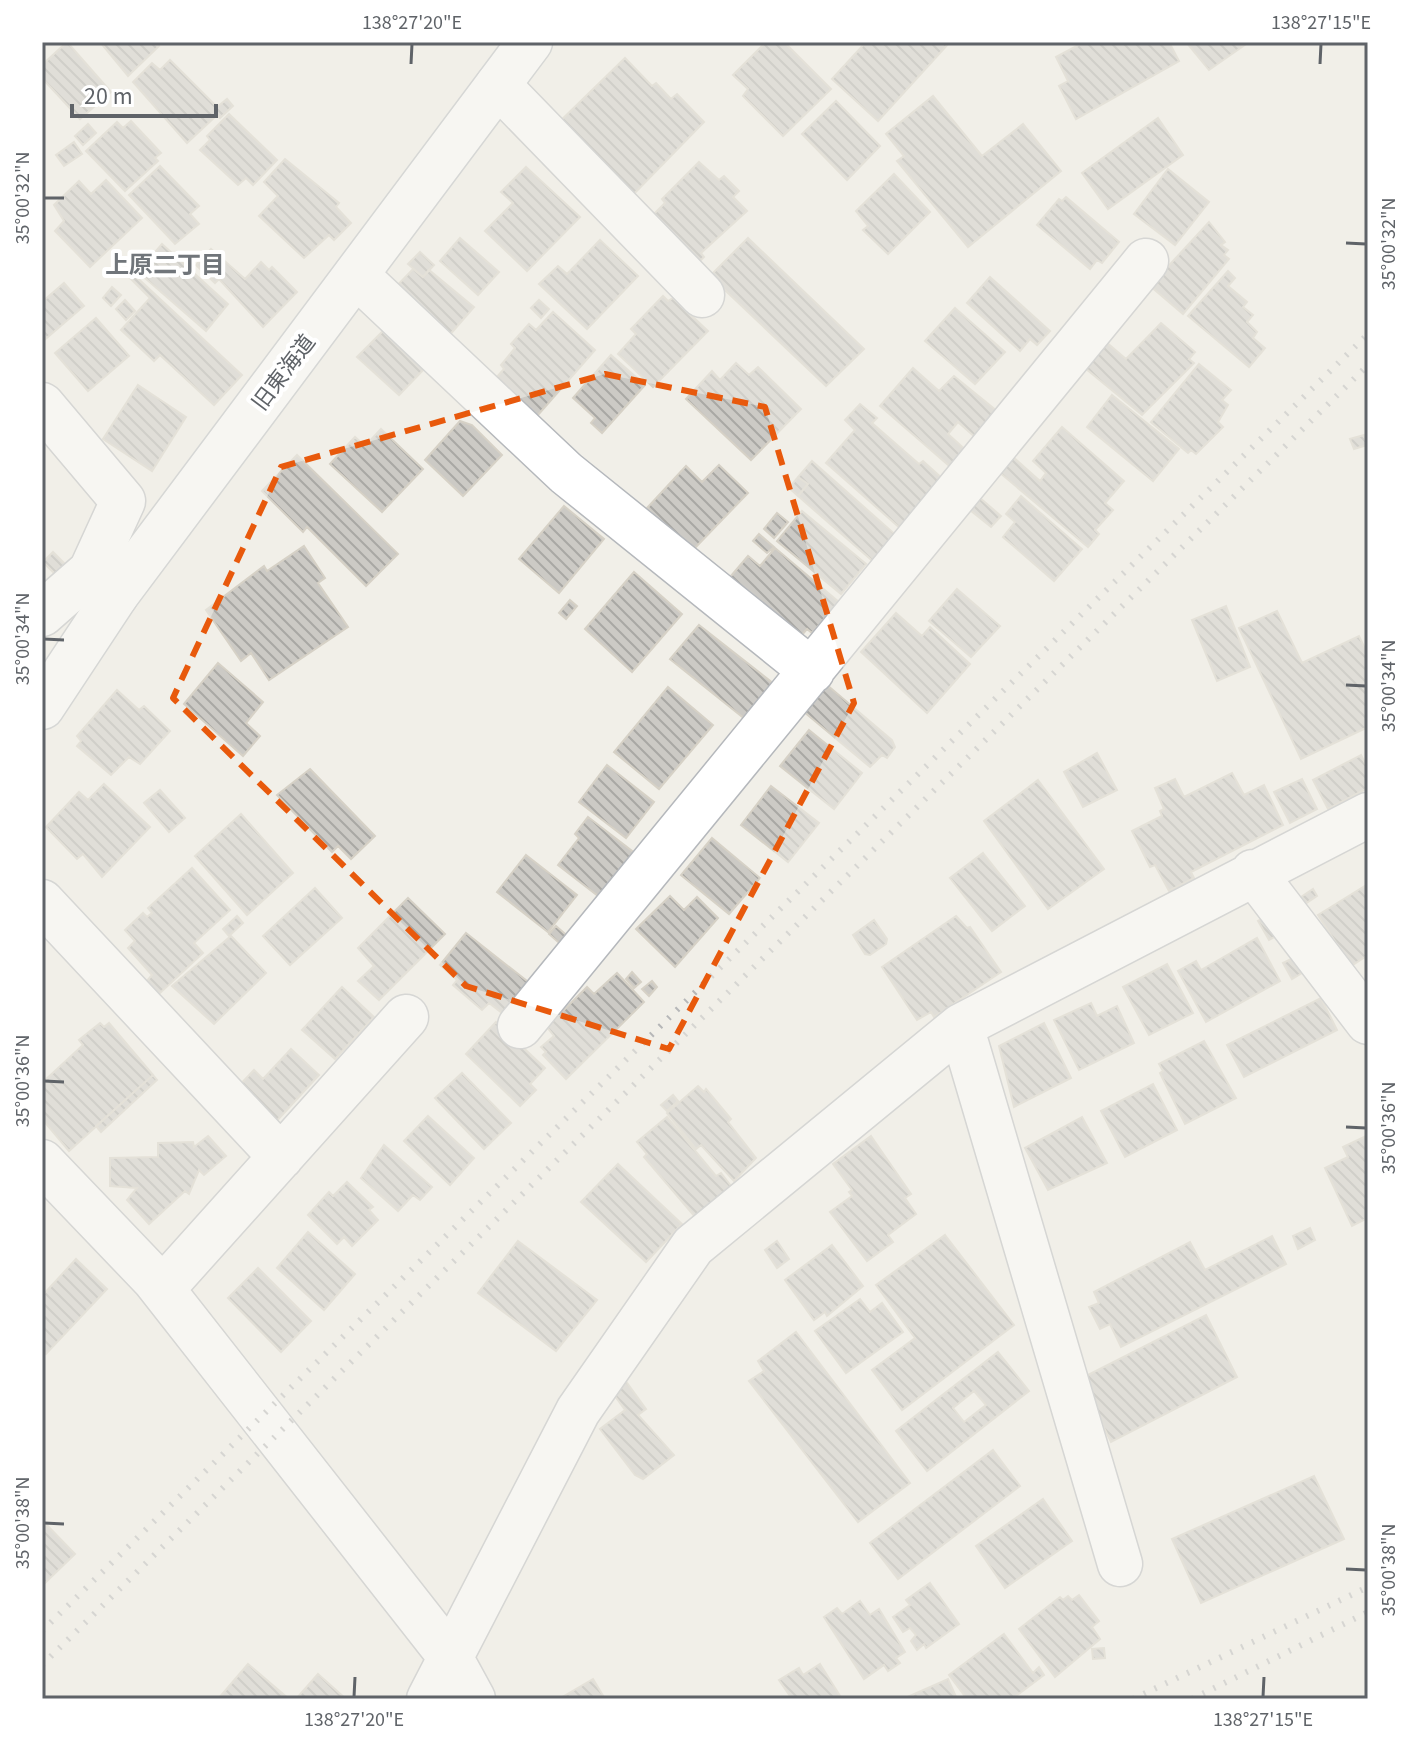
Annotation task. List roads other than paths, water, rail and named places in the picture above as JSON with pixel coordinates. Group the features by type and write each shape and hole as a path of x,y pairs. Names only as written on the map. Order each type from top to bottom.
{"street":[{"name":"旧東海道","path":"42,707 103,583 356,275 530,42"},
{"path":"498,85 702,295"},
{"path":"520,1026 1146,261"},
{"path":"356,275 566,473 812,671"},
{"path":"42,405 123,501 103,583 42,614"},
{"path":"429,1699 449,1655 578,1411 693,1246 961,1026 1368,815"},
{"path":"1253,872 1368,1022"},
{"path":"42,902 281,1157"},
{"path":"162,1289 406,1017"},
{"path":"961,1026 1120,1564"},
{"path":"42,1162 162,1289 449,1655 473,1699"}],"railway":[{"path":"42,1631 1368,334"},
{"path":"42,1665 1368,365"},
{"path":"1133,1699 1368,1587"},
{"path":"1192,1699 1368,1612"}],"district":[{"name":"上原二丁目","path":"165,265"}]}
